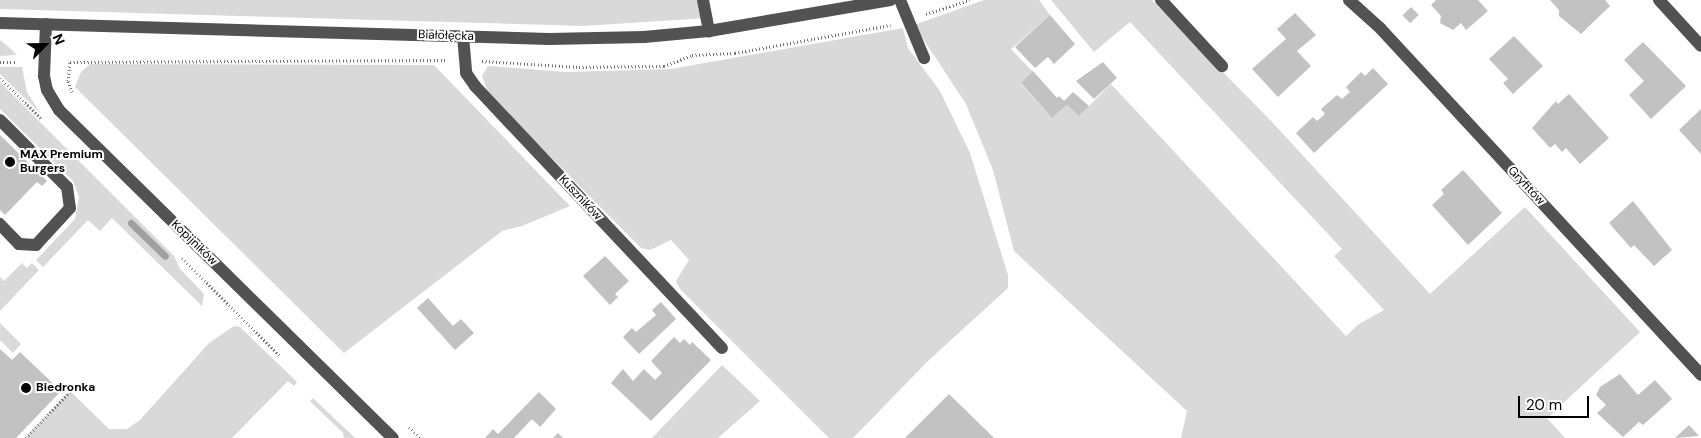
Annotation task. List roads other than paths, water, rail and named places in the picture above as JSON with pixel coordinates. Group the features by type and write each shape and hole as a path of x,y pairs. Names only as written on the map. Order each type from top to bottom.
{"street":[{"path":"703,0 709,31"},
{"name":"Białołęcka","path":"0,23 584,39 709,31 890,0"},
{"path":"900,0 924,58"},
{"path":"1161,0 1222,66"},
{"name":"Gryfitów","path":"1349,0 1380,28 1701,375"},
{"path":"1659,0 1701,46"},
{"name":"Kopijników","path":"46,24 44,76 47,90 59,110 393,438"},
{"name":"Kuszników","path":"462,36 466,73 475,86 722,348"},
{"path":"0,120 67,187 70,208 36,245 19,244 0,224"}],"waterway":[{"path":"131,223 165,256"}],"place":[{"name":"MAX Premium Burgers","path":"10,162"},
{"name":"Biedronka","path":"26,388"}]}
